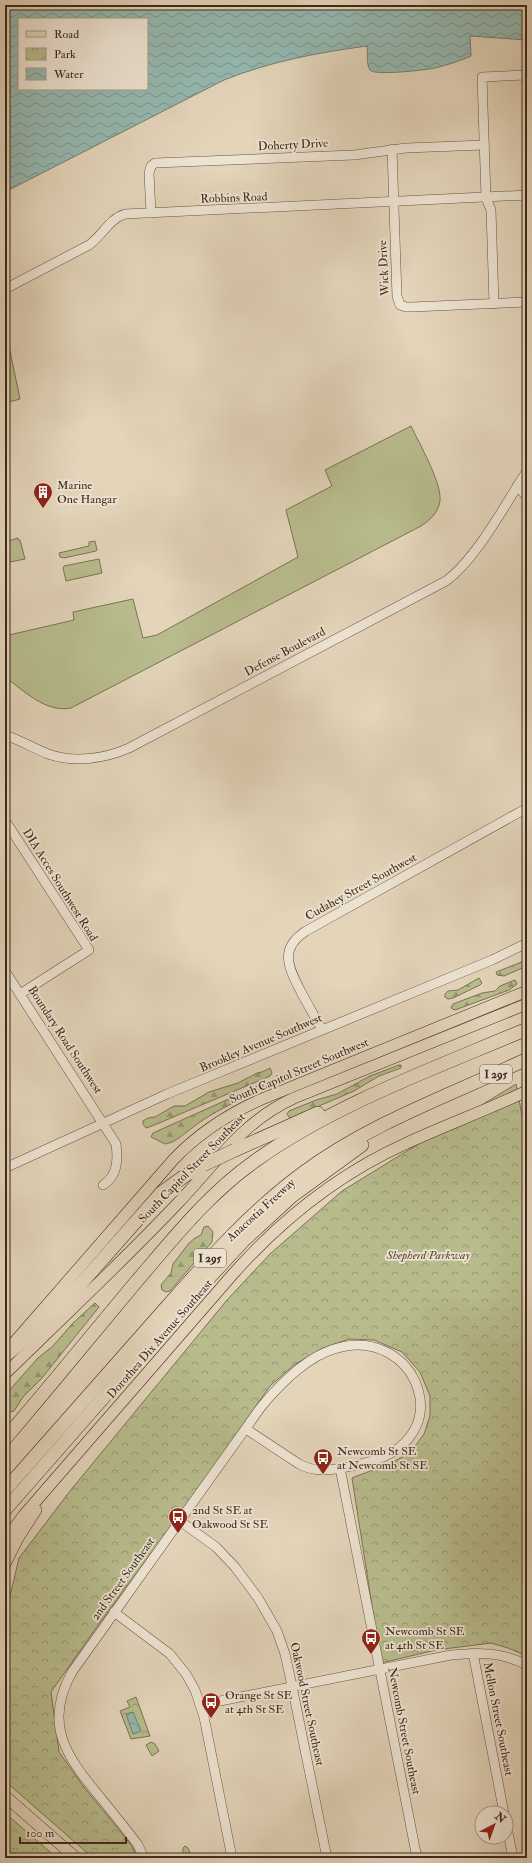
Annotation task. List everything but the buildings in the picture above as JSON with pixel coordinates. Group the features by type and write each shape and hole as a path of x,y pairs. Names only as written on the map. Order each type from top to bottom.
{"highway":[{"path":"5,1356 26,1338 79,1286 161,1193 183,1176 235,1150 527,1022"},
{"name":"I 295","path":"5,1439 178,1233 214,1195 254,1161 297,1134 354,1104 527,1029"},
{"name":"Anacostia Freeway","path":"5,1490 212,1256 273,1196 308,1169 346,1145 430,1103 466,1088 527,1059"},
{"path":"5,1510 222,1262 277,1208 314,1178 361,1146 466,1088"},
{"path":"5,1430 18,1415 46,1390"}],"main road":[{"name":"South Capitol Street Southwest","path":"5,1353 170,1164 189,1145 215,1124 256,1102 527,991"},
{"name":"South Capitol Street Southeast","path":"5,1374 172,1210 242,1132 264,1114 294,1098 527,1004"},
{"name":"Dorothea Dix Avenue Southeast","path":"5,1541 23,1516 75,1458 241,1264 269,1236 298,1211 339,1181 384,1154 527,1091"},
{"path":"5,1564 29,1520 63,1478 75,1458"},
{"path":"5,1531 23,1516"},
{"path":"5,1796 76,1858"}],"street":[{"path":"494,304 491,210 486,198 482,76 527,75"},
{"name":"Doherty Drive","path":"151,213 149,173 152,164 354,154 392,150 484,145"},
{"name":"Wick Drive","path":"392,150 397,296 400,305 412,308 527,302"},
{"name":"Robbins Road","path":"5,289 89,245 115,218 125,214 394,203 527,195"},
{"name":"Defense Boulevard","path":"5,735 47,753 68,758 82,759 102,756 129,748 446,581 467,561 527,471"},
{"path":"517,486 527,497"},
{"name":"Cudahey Street Southwest","path":"322,1030 289,968 289,951 295,940 306,931 527,808"},
{"name":"DIA Acces Southwest Road","path":"8,825 89,950 20,994"},
{"name":"Brookley Avenue Southwest","path":"5,1168 167,1094 498,957 527,943"},
{"name":"Boundary Road Southwest","path":"5,971 116,1144 118,1159 112,1177 103,1185"},
{"name":"2nd Street Southeast","path":"144,1858 138,1845 73,1763 65,1748 60,1726 61,1700 69,1676 266,1402 292,1375 321,1354 340,1347 359,1345 385,1351 397,1358 407,1368 419,1393 420,1408 415,1429 408,1441 397,1450 372,1461 340,1468"},
{"path":"246,1429 302,1466 319,1470 340,1468"},
{"name":"Newcomb Street Southeast","path":"340,1468 417,1858"},
{"name":"Oakwood Street Southeast","path":"180,1521 219,1550 239,1572 258,1598 280,1639 292,1686 327,1858"},
{"path":"114,1612 160,1646 174,1659 190,1679 200,1705 232,1858"},
{"path":"200,1705 443,1656 473,1653 501,1654 527,1665"},
{"name":"Mellon Street Southeast","path":"473,1653 502,1805"},
{"path":"510,1845 513,1858"}],"green space":[{"path":"5,327 20,399 5,403"},
{"path":"411,426 434,474 440,493 439,505 435,513 421,526 71,708 62,709 44,704 36,700 5,677 5,620 9,635 74,620 73,612 133,599 143,638 157,635 298,557 286,510 332,486 325,470"},
{"path":"18,538 18,540 20,540 25,559 5,563 5,542"},
{"path":"95,541 96,551 64,558 60,557 59,553 89,546 89,542"},
{"path":"99,559 102,573 66,581 63,568 64,566"},
{"path":"527,960 527,966 504,976 497,975 496,972"},
{"path":"479,978 482,983 480,985 453,998 448,999 445,997 445,994 448,991 458,990"},
{"path":"515,980 517,984 509,990 455,1010 451,1008 453,1004 482,993 495,991 500,986"},
{"path":"401,1065 401,1068 379,1076 354,1091 291,1118 287,1114 289,1111 316,1100 337,1094 370,1076"},
{"path":"270,1068 272,1073 270,1076 152,1126 146,1128 143,1124 143,1121 148,1118 155,1117 174,1106 185,1106 209,1092 238,1083"},
{"name":"Shepherd Parkway","path":"516,1084 527,1141 527,1656 491,1643 436,1650 381,1663 352,1478 391,1463 410,1453 424,1434 430,1416 430,1396 420,1372 402,1352 374,1340 349,1339 323,1348 294,1365 270,1386 51,1692 59,1752 83,1786 132,1846 138,1858 93,1858 5,1781 5,1617 19,1558 70,1491 227,1300 270,1254 342,1191"},
{"path":"263,1085 263,1087 208,1117 173,1142 165,1144 151,1137 153,1133"},
{"path":"208,1226 213,1232 212,1242 170,1291 166,1292 162,1290 161,1285 171,1273 173,1264 189,1243 201,1235 204,1227"},
{"path":"95,1303 99,1307 42,1378 23,1397 14,1411 9,1412 5,1402 8,1392 38,1358 53,1346 73,1323"},
{"path":"136,1697 150,1736 131,1739 120,1711 130,1707 127,1701"},
{"path":"151,1742 155,1744 159,1751 152,1756 146,1745"},
{"path":"5,1813 57,1858 5,1858"},
{"path":"185,1846 188,1848 192,1858 186,1858 183,1855 183,1848"}],"water":[{"path":"5,5 527,5 527,40 470,36 471,56 435,68 390,73 374,72 369,68 367,46 312,55 277,63 224,80 5,192"},
{"path":"133,1712 141,1731 133,1734 126,1714"}],"place":[{"name":"Marine One Hangar","path":"43,509"},
{"name":"Newcomb St SE at Newcomb St SE","path":"323,1475"},
{"name":"2nd St SE at Oakwood St SE","path":"178,1534"},
{"name":"Newcomb St SE at 4th St SE","path":"371,1655"},
{"name":"Orange St SE at 4th St SE","path":"211,1719"}]}
